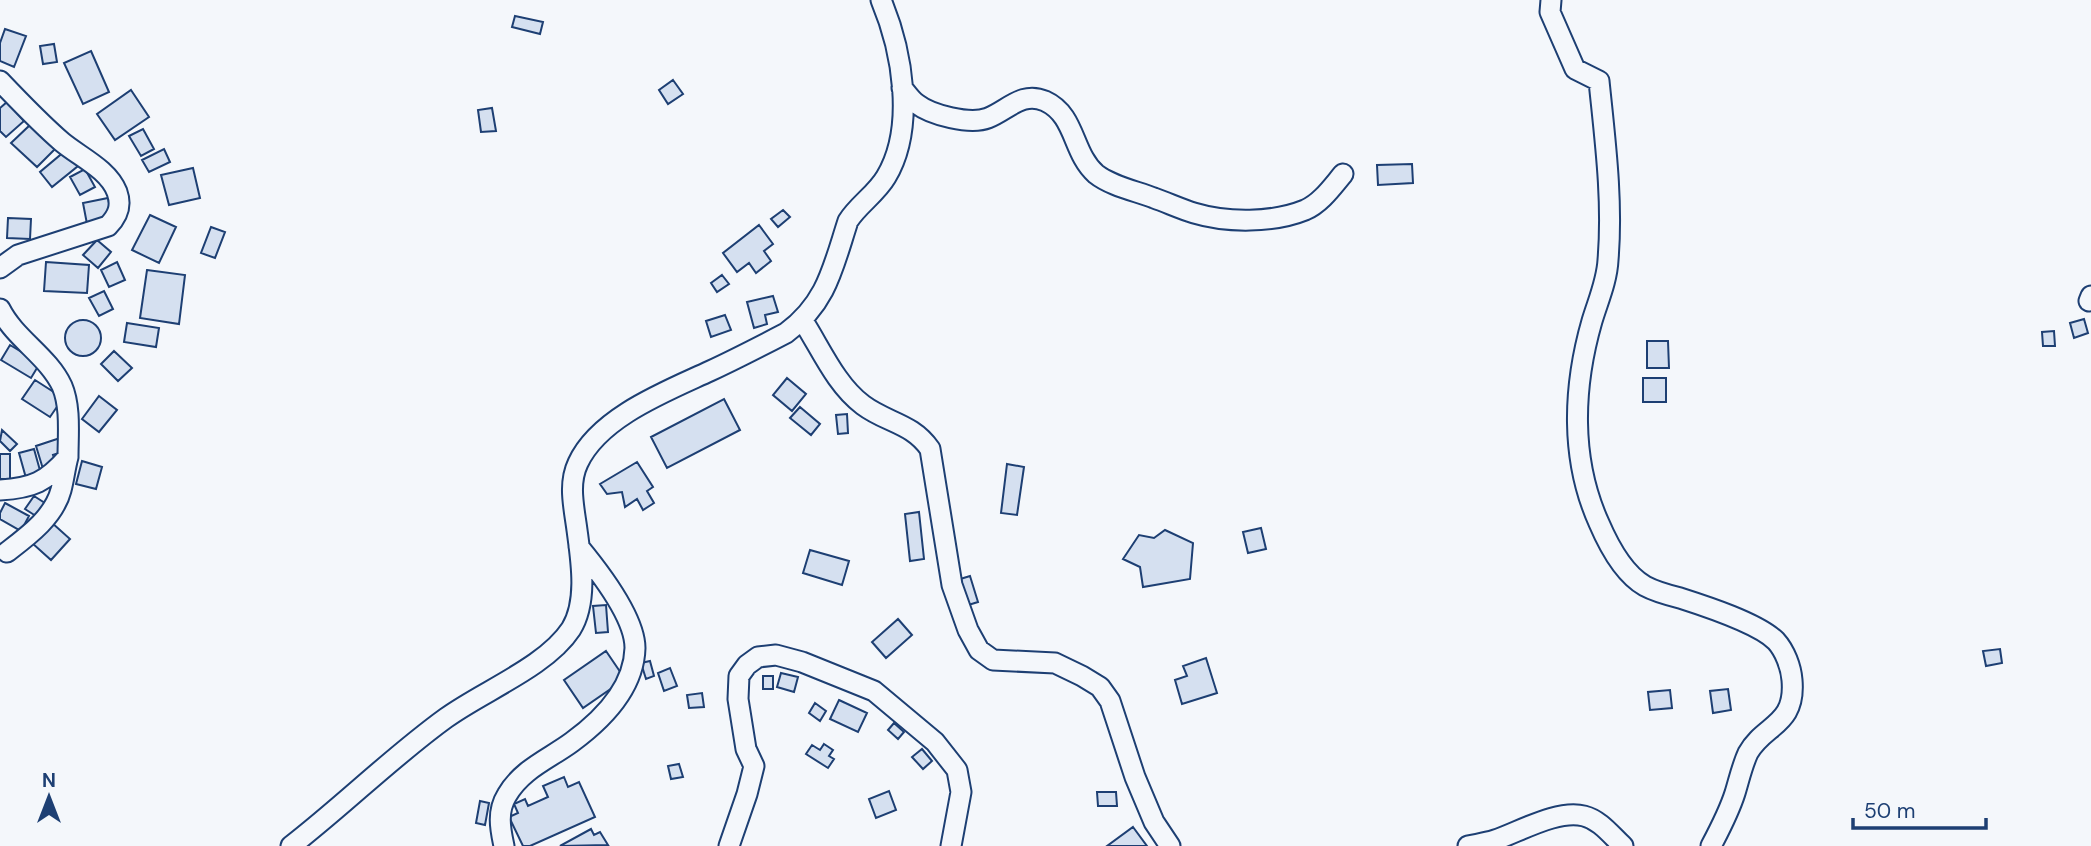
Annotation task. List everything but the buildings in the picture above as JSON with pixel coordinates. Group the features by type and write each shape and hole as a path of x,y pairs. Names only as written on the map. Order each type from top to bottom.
{"street":[{"path":"291,846 333,814 438,724 472,700 519,674 560,643 572,627 579,609 581,581 572,484 577,465 592,440 613,422 663,394 786,333 803,321 821,298 848,221 853,212 880,185 891,168 897,151 901,123 901,66 896,42 881,0"},
{"path":"1551,0 1550,12 1553,21 1575,69 1600,81 1609,185 1608,262 1579,380 1576,411 1579,455 1590,502 1600,526 1621,562 1644,585 1712,608 1756,628 1776,641 1789,662 1791,671 1787,713 1749,752 1734,796 1711,846"},
{"path":"0,81 63,143 106,175 116,190 120,203 117,217 108,226 18,255 0,268"},
{"path":"902,88 917,104 932,113 958,120 985,120 1021,99 1035,97 1050,103 1065,117 1086,161 1096,174 1112,183 1197,214 1247,220 1305,210 1325,196 1343,174"},
{"path":"0,309 17,335 50,369 62,386 67,403 68,457 61,492 49,514 6,552"},
{"path":"803,321 845,387 861,404 881,416 907,426 922,436 930,449 952,585 968,630 979,650 993,660 1055,663 1100,687 1110,701 1135,777 1154,822 1170,846"},
{"path":"0,490 27,488 45,480 68,457"},
{"path":"504,846 499,821 505,796 525,772 571,743 608,713 632,670 635,646 629,625 599,570 579,547"},
{"path":"729,846 754,766 746,749 738,699 739,676 747,665 758,657 776,656 802,662 874,691 935,742 957,770 961,792 951,846"},
{"path":"1468,846 1493,841 1563,817 1583,816 1601,825 1623,846"}]}
